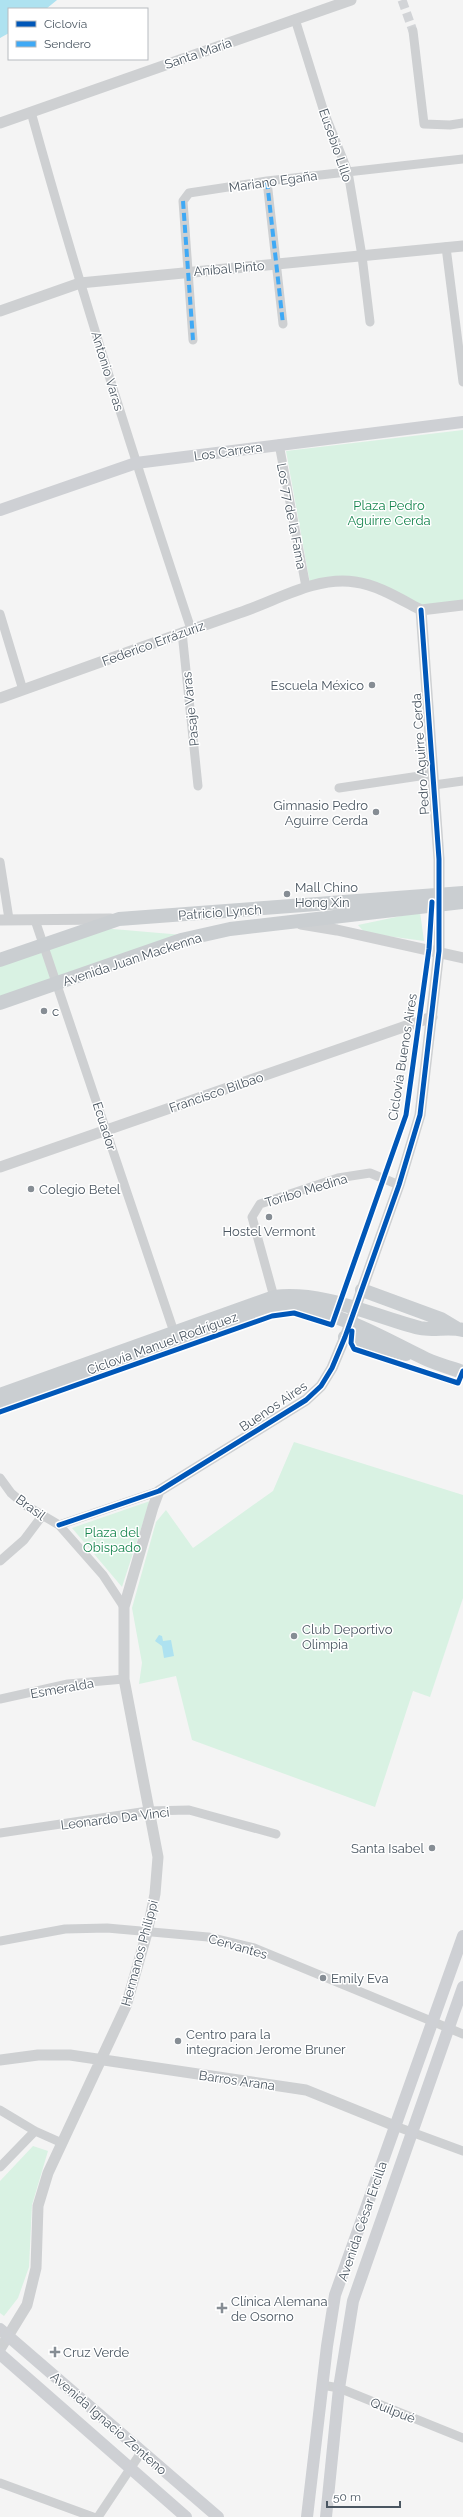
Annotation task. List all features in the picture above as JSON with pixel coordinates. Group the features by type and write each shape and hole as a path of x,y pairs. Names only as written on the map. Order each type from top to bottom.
{"main road":[{"name":"Los Carrera","path":"0,510 136,463 463,422"},
{"path":"441,903 463,893"},
{"path":"441,903 463,902"},
{"name":"Patricio Lynch","path":"119,919 441,903"},
{"name":"Avenida Juan Mackenna","path":"0,1003 182,940 230,929 441,903"},
{"path":"0,960 119,919"},
{"path":"362,1290 441,1319 460,1329"},
{"path":"0,1395 274,1297 299,1295 355,1307 423,1329 460,1329"},
{"path":"0,1407 274,1309 300,1308 347,1330 463,1372"},
{"name":"Avenida César Ercilla","path":"306,2517 322,2385 335,2295 463,1936"},
{"name":"Avenida César Ercilla","path":"326,2517 339,2388 353,2301 463,1987"},
{"name":"Avenida Ignacio Zenteno","path":"4,2332 218,2517"},
{"name":"Avenida Ignacio Zenteno","path":"0,2354 186,2517"},
{"path":"86,2429 98,2414"}],"street":[{"name":"Santa María","path":"0,123 294,19 337,2 351,0"},
{"name":"Eusebio Lillo","path":"294,19 324,112 348,172 362,256 370,322"},
{"path":"413,31 424,124 450,125 463,123"},
{"name":"Antonio Varas","path":"31,112 80,283 187,630"},
{"name":"Mariano Egaña","path":"187,272 183,201 189,193 267,181 463,159"},
{"path":"267,181 283,324"},
{"name":"Aníbal Pinto","path":"0,311 80,283 463,246"},
{"path":"446,248 463,382"},
{"path":"187,272 193,340"},
{"name":"Los 77 de la Fama","path":"279,444 306,587"},
{"name":"Federico Errázuriz","path":"0,698 306,587 332,582 354,582 380,590 421,610"},
{"path":"421,610 463,605"},
{"name":"Pedro Aguirre Cerda","path":"421,610 441,903"},
{"path":"0,614 23,690"},
{"name":"Pasaje Varas","path":"187,630 198,786"},
{"path":"339,788 433,774"},
{"path":"434,785 463,780"},
{"path":"0,862 4,919"},
{"name":"Buenos Aires","path":"59,1525 160,1491 306,1400 321,1386 332,1368 362,1290 399,1185 420,1115 439,951 444,937 441,903"},
{"name":"Patricio Lynch","path":"4,919 119,919"},
{"name":"Ecuador","path":"35,920 45,944 174,1332"},
{"name":"Avenida Juan Mackenna","path":"290,922 439,951 463,958"},
{"name":"Francisco Bilbao","path":"0,1167 432,1017"},
{"name":"Toribo Medina","path":"274,1297 252,1217 260,1204 338,1178 370,1173 399,1185"},
{"name":"Brasil","path":"0,1478 12,1493 42,1516 59,1525 102,1575 124,1607"},
{"name":"Hermanos Philippi","path":"0,2349 4,2332 27,2305 36,2268 38,2206 48,2173 126,2006 147,1933 155,1894 158,1857 148,1812 124,1679 124,1607 160,1491"},
{"path":"0,1561 24,1540 42,1516"},
{"name":"Esmeralda","path":"0,1699 68,1684 124,1679"},
{"name":"Leonardo Da Vinci","path":"0,1833 148,1812 189,1810 276,1834"},
{"name":"Cervantes","path":"0,1942 65,1929 106,1928 147,1933 208,1937 254,1948 463,2034"},
{"name":"Barros Arana","path":"0,2060 54,2054 306,2090 395,2126 463,2151"},
{"path":"0,2110 35,2131 62,2143"},
{"path":"0,2167 35,2131"},
{"name":"Quilpué","path":"322,2385 339,2388 463,2438"},
{"path":"98,2517 142,2451"},
{"path":"0,2483 93,2517"}],"green space":[{"name":"Plaza Pedro Aguirre Cerda","path":"463,430 463,603 423,607 382,586 310,583 286,451"},
{"path":"420,912 424,941 365,933 358,925"},
{"path":"101,928 183,935 0,999 0,963"},
{"name":"Club Deportivo Olimpia","path":"294,1442 463,1495 463,1598 430,1697 413,1691 375,1807 192,1740 176,1676 139,1684 142,1663 132,1608 156,1522 166,1510 193,1548 273,1491"},
{"name":"Plaza del Obispado","path":"150,1501 122,1587 72,1528"},
{"path":"33,2146 48,2151 32,2205 29,2267 18,2298 4,2316 0,2313 0,2181"}],"water":[{"path":"0,0 57,0 47,8 8,8 8,34 0,38"},
{"path":"159,1635 162,1636 163,1641 171,1640 174,1656 164,1658 162,1646 155,1641"}],"tunnel":[{"path":"402,0 413,31"}],"marked path":[{"path":"267,181 283,324"},
{"path":"183,201 193,340"}],"cycle path":[{"path":"59,1525 159,1491 306,1400 321,1386 332,1368 345,1337 399,1185 420,1115 439,951 439,859 421,610"},
{"name":"Ciclovía Buenos Aires","path":"0,1412 272,1316 294,1313 332,1325 406,1115 429,949 432,902"},
{"path":"352,1331 351,1343 354,1349 458,1383 463,1371"}],"place":[{"name":"Escuela México","path":"372,685"},
{"name":"Gimnasio Pedro Aguirre Cerda","path":"376,812"},
{"name":"Mall Chino Hong Xin","path":"287,894"},
{"name":"c","path":"44,1011"},
{"name":"Colegio Betel","path":"31,1189"},
{"name":"Hostel Vermont","path":"269,1217"},
{"name":"Club Deportivo Olimpia","path":"294,1636"},
{"name":"Santa Isabel","path":"432,1848"},
{"name":"Emily Eva","path":"323,1978"},
{"name":"Centro para la integracion Jerome Bruner","path":"178,2041"},
{"name":"Clínica Alemana de Osorno","path":"222,2308"},
{"name":"Cruz Verde","path":"55,2352"}]}
